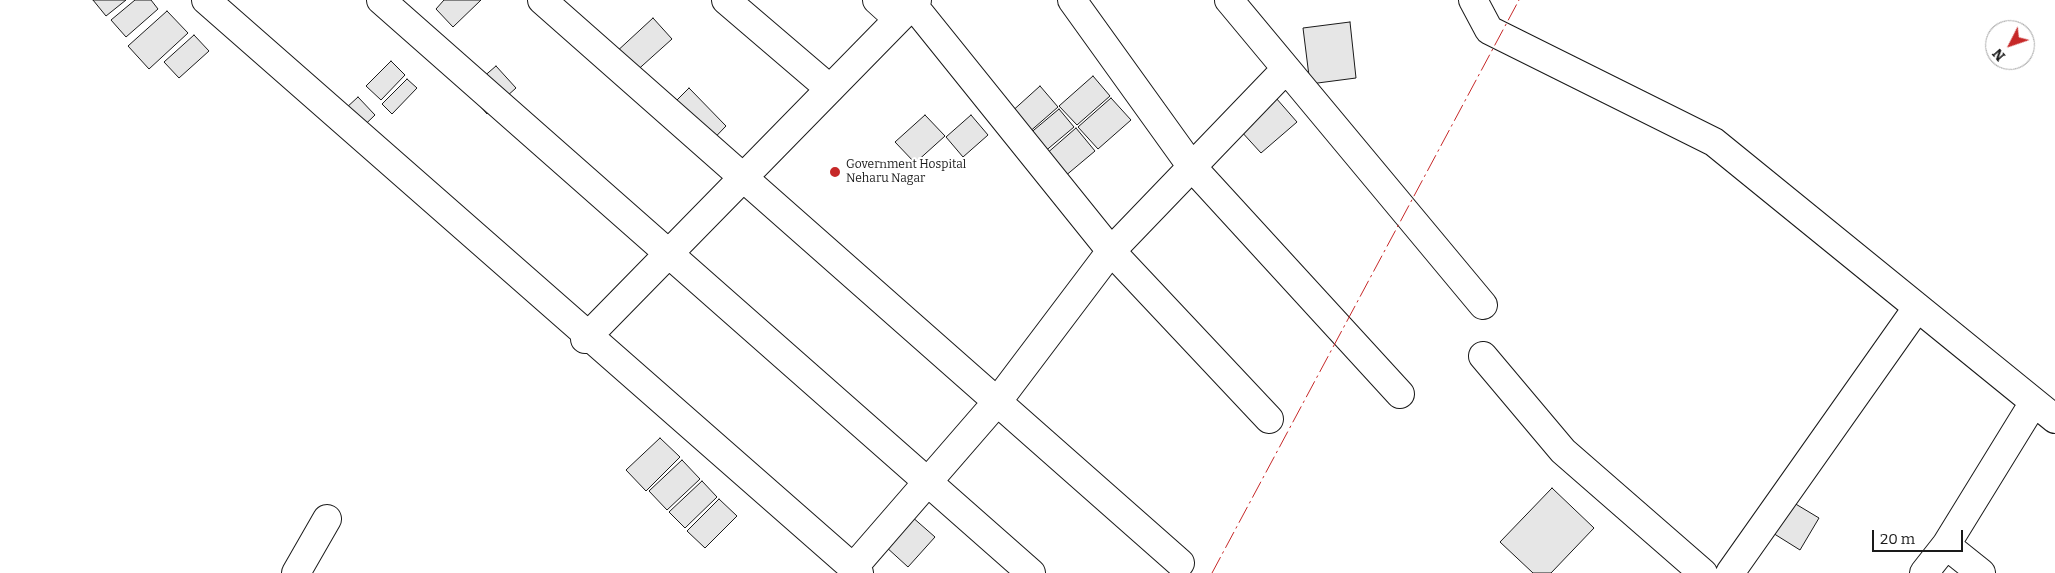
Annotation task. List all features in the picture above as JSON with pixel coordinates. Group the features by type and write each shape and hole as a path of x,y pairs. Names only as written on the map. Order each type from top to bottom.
{"street":[{"path":"206,0 587,338 856,570 928,482 998,402 1111,251 1286,69"},
{"path":"381,0 1032,573"},
{"path":"542,0 1180,563"},
{"path":"726,0 830,89"},
{"path":"877,0 909,6 1111,251 1269,419"},
{"path":"1072,0 1192,167 1400,394"},
{"path":"1229,0 1482,305"},
{"path":"1473,0 1489,30 1714,142 2055,419"},
{"path":"587,338 909,6"},
{"path":"1730,573 1917,308"},
{"path":"1484,356 1563,451 1703,573"},
{"path":"1924,573 1946,545 2034,402"},
{"path":"296,573 327,520"},
{"path":"1946,545 1981,573"}],"building":[{"path":"93,0 126,0 106,16"},
{"path":"135,0 151,0 158,9 126,37 111,20"},
{"path":"444,0 481,0 453,27 436,9"},
{"path":"167,11 188,33 149,69 128,46"},
{"path":"653,18 672,39 633,74 614,54"},
{"path":"1350,22 1356,78 1310,84 1303,28"},
{"path":"194,35 209,51 179,78 164,62"},
{"path":"391,61 405,75 381,100 366,86"},
{"path":"496,66 516,88 487,114 467,91"},
{"path":"1093,76 1110,96 1077,125 1059,106"},
{"path":"407,79 417,88 392,114 382,104"},
{"path":"1040,86 1058,107 1027,134 1009,114"},
{"path":"689,88 726,126 698,155 660,117"},
{"path":"358,97 375,115 349,140 332,121"},
{"path":"1111,98 1131,120 1098,149 1078,127"},
{"path":"1276,98 1297,122 1261,153 1240,130"},
{"path":"1059,109 1074,127 1043,153 1028,135"},
{"path":"925,115 945,136 915,163 895,142"},
{"path":"971,115 988,135 963,157 946,137"},
{"path":"1076,128 1095,151 1064,177 1045,155"},
{"path":"660,438 680,457 646,491 626,470"},
{"path":"682,460 700,479 667,510 649,491"},
{"path":"702,481 717,497 685,528 669,512"},
{"path":"1552,488 1594,528 1551,573 1533,573 1500,542"},
{"path":"1779,494 1819,518 1800,550 1760,525"},
{"path":"719,499 737,516 705,548 687,531"},
{"path":"911,516 935,537 908,567 885,546"}],"power":[{"path":"1212,573 1519,0"}],"place":[{"name":"Government Hospital Neharu Nagar","path":"835,172"}]}
